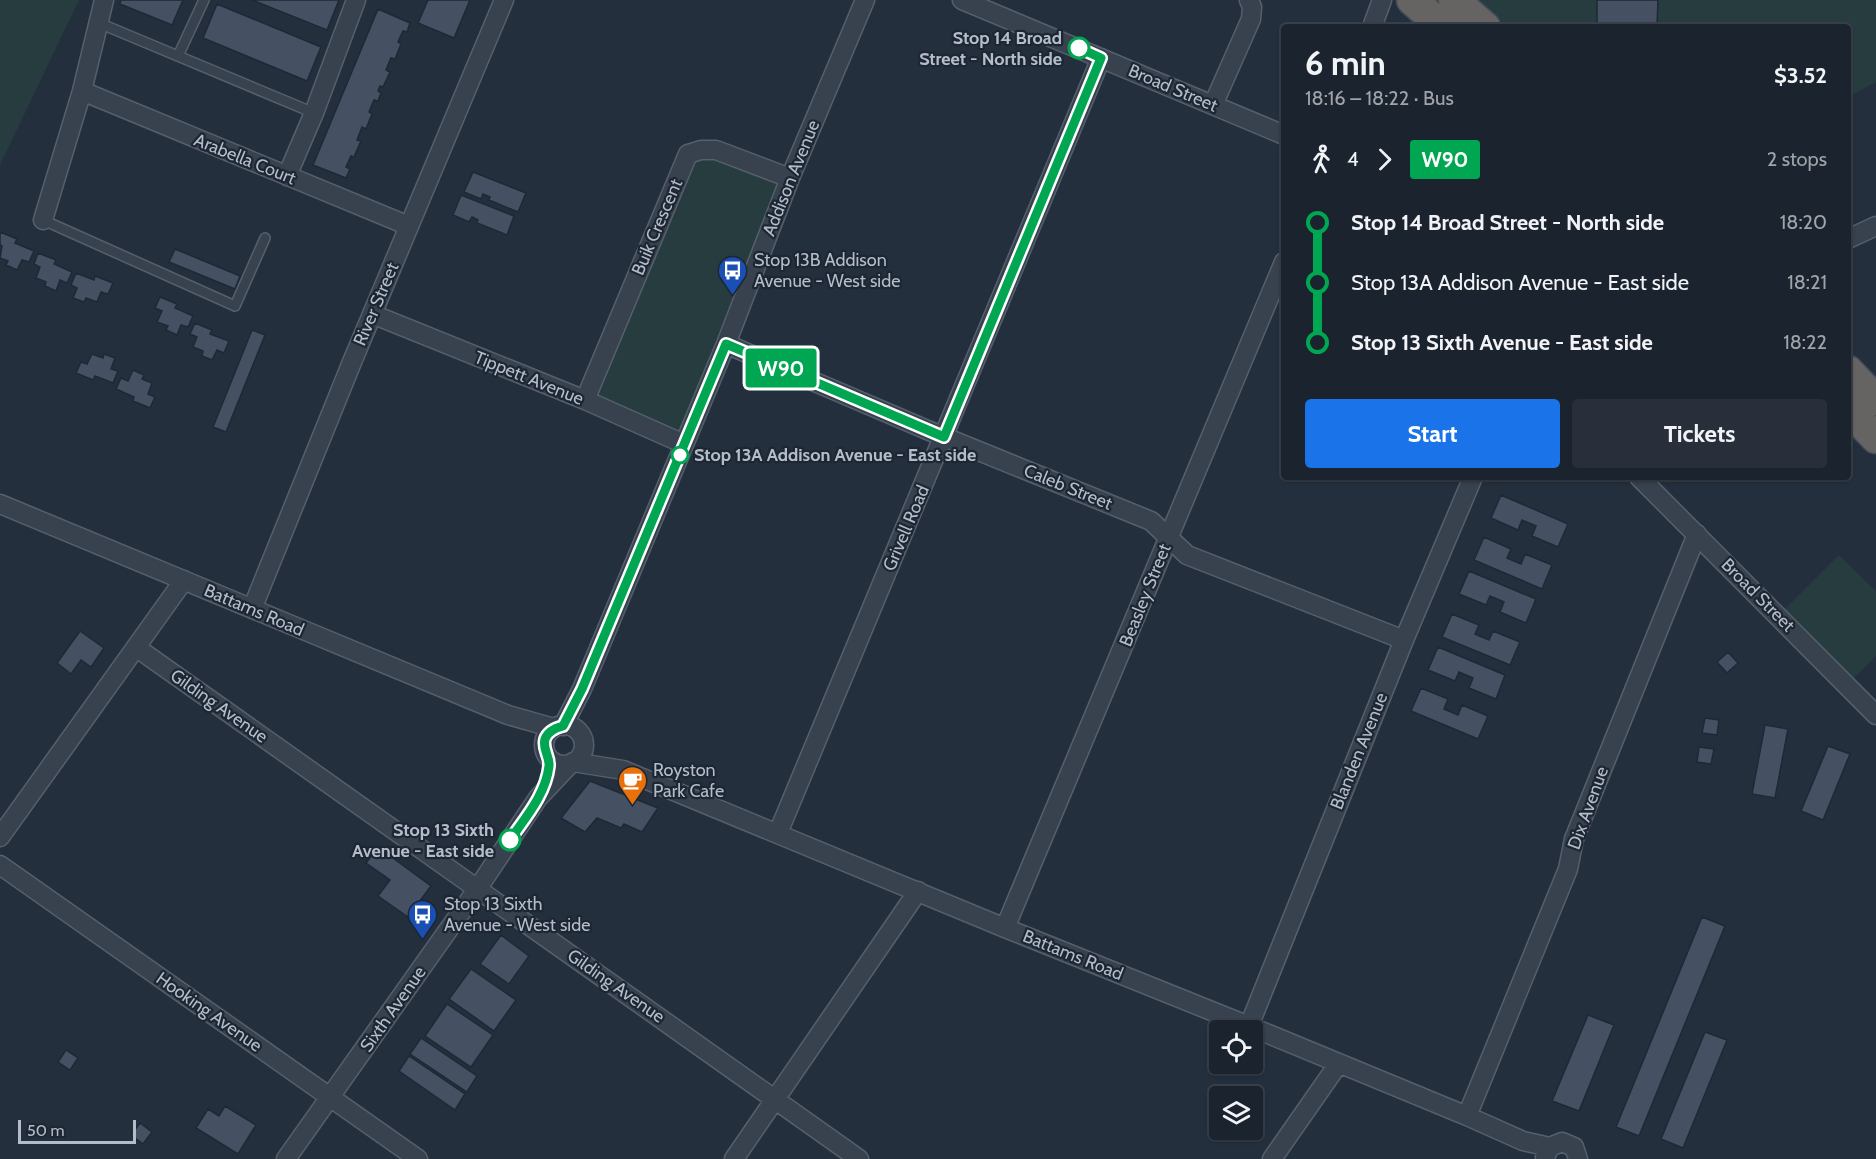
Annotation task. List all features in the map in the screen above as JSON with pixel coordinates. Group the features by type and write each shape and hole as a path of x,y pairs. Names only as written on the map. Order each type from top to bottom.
{"highway":[{"path":"1851,374 1876,400"},
{"path":"1851,412 1876,438"}],"street":[{"path":"43,220 82,91 104,0"},
{"path":"287,176 314,113 356,0"},
{"name":"River Street","path":"252,609 372,314 504,0"},
{"name":"Addison Avenue","path":"569,731 582,689 726,344 790,178 865,0"},
{"name":"Broad Street","path":"962,0 1281,134"},
{"path":"1213,105 1251,19 1252,7 1249,0"},
{"path":"1373,24 1383,0"},
{"name":"Grivell Road","path":"778,833 1101,58"},
{"name":"Arabella Court","path":"82,91 409,226"},
{"name":"Buik Crescent","path":"585,400 688,154 701,150 716,150 790,178"},
{"path":"1851,238 1876,226"},
{"name":"Beasley Street","path":"1005,928 1281,269"},
{"name":"Tippett Avenue","path":"372,314 585,400 684,444"},
{"name":"Caleb Street","path":"726,344 944,437 1150,520 1187,555 1404,640"},
{"name":"Blanden Avenue","path":"1251,1020 1404,640 1472,480"},
{"name":"Broad Street","path":"1642,480 1876,715"},
{"name":"Battams Road","path":"0,504 508,715 569,731 623,770 1234,1020"},
{"name":"Dix Avenue","path":"1467,1116 1568,869 1574,839 1697,534"},
{"path":"0,837 184,580"},
{"name":"Gilding Avenue","path":"137,648 860,1159"},
{"name":"Battams Road","path":"508,715 547,753"},
{"path":"569,731 582,753 571,763 564,765 555,763 547,753 546,738 569,731"},
{"name":"Sixth Avenue","path":"538,798 548,771 547,753"},
{"name":"Battams Road","path":"571,763 623,770"},
{"name":"Sixth Avenue","path":"286,1159 478,888 538,798 571,763"},
{"name":"Hooking Avenue","path":"0,865 418,1159"},
{"path":"734,1159 918,891"},
{"name":"Battams Road","path":"1263,1032 1467,1116 1523,1141 1546,1155"},
{"path":"1272,1159 1339,1063"},
{"path":"1546,1155 1562,1142 1574,1147 1580,1158"}],"lane":[{"path":"178,57 204,0"},
{"path":"99,23 314,113"},
{"path":"43,220 236,306 265,238"}],"green space":[{"path":"0,0 79,0 0,165"},
{"path":"1454,0 1876,0 1876,82 1851,95 1851,24 1482,24"},
{"path":"701,150 790,178 684,444 585,400 688,154"},
{"path":"1839,555 1876,591 1876,656 1854,678 1784,610"}],"building":[{"path":"121,0 183,0 172,25 120,4"},
{"path":"252,0 339,0 327,30"},
{"path":"428,0 470,0 454,38 418,23"},
{"path":"1597,0 1658,0 1657,24 1597,24"},
{"path":"217,4 321,47 307,81 203,38"},
{"path":"378,9 410,23 407,32 403,31 398,42 401,44 395,59 391,58 386,70 390,72 383,87 380,86 378,91 381,93 378,101 374,100 366,129 362,127 357,140 361,141 354,157 351,156 346,167 350,169 346,178 313,165"},
{"path":"473,172 526,193 518,212 489,200 490,197 483,194 481,199 464,192"},
{"path":"461,195 514,216 507,235 477,223 478,220 472,217 469,222 453,215"},
{"path":"0,232 17,239 15,243 34,251 29,262 22,260 17,270 6,265 8,261 0,258 2,246 0,245"},
{"path":"175,249 240,276 235,289 169,262"},
{"path":"38,253 56,260 54,264 72,272 67,283 60,280 56,291 45,286 46,282 36,278 40,267 34,264"},
{"path":"76,273 94,280 95,276 113,283 108,294 101,292 97,302 86,298 84,302 73,298 77,288 71,285"},
{"path":"160,297 177,304 175,308 193,316 188,327 181,325 177,335 166,330 168,326 157,322 162,311 155,308"},
{"path":"195,323 212,330 210,334 229,341 224,353 217,350 212,360 202,356 203,351 193,347 197,337 190,334"},
{"path":"252,330 265,335 226,432 213,427"},
{"path":"92,354 103,358 104,354 115,358 111,369 118,371 113,383 95,376 93,380 76,373 81,362 87,364"},
{"path":"133,370 144,375 142,379 152,383 148,394 155,397 150,408 133,401 134,397 116,389 121,378 128,381"},
{"path":"1501,495 1568,524 1558,547 1532,536 1536,526 1522,520 1518,530 1491,518"},
{"path":"1484,537 1511,549 1507,558 1521,564 1525,554 1552,565 1542,589 1474,560"},
{"path":"1469,571 1536,599 1526,623 1500,612 1504,602 1490,596 1486,605 1459,594"},
{"path":"1452,614 1479,625 1475,634 1489,640 1493,631 1520,642 1510,665 1442,637"},
{"path":"80,631 104,648 91,667 81,660 71,674 57,663"},
{"path":"1438,647 1505,675 1496,699 1469,688 1473,678 1459,672 1455,681 1428,670"},
{"path":"1728,652 1738,663 1727,673 1717,662"},
{"path":"1421,688 1448,699 1444,709 1458,715 1462,705 1488,716 1478,739 1411,711"},
{"path":"1705,718 1719,720 1717,735 1702,733"},
{"path":"1765,725 1788,729 1775,798 1752,794"},
{"path":"1828,746 1850,754 1823,820 1801,811"},
{"path":"1699,747 1714,749 1711,764 1697,762"},
{"path":"590,781 658,808 642,832 624,824 621,828 597,818 585,832 561,818"},
{"path":"378,847 431,886 408,917 378,896 390,880 366,863"},
{"path":"1702,917 1725,926 1639,1136 1616,1127"},
{"path":"501,935 529,956 509,984 480,964"},
{"path":"471,969 516,1000 494,1031 449,999"},
{"path":"447,1004 493,1035 471,1067 425,1036"},
{"path":"1588,1015 1614,1025 1579,1111 1552,1101"},
{"path":"1705,1032 1727,1040 1683,1148 1661,1139"},
{"path":"421,1038 477,1076 467,1092 410,1054"},
{"path":"66,1050 78,1058 70,1070 58,1062"},
{"path":"409,1056 465,1094 455,1110 399,1071"},
{"path":"225,1106 256,1125 238,1154 196,1128 208,1109 219,1116"},
{"path":"140,1123 152,1132 143,1144 131,1135"}],"bus line":[{"name":"W90","path":"510,840 538,798 549,765 544,745 546,738 555,728 563,726 582,689 726,344 944,437 1101,58 1079,48"}],"place":[{"name":"Stop 14 Broad Street - North side","path":"1079,48"},
{"name":"Stop 13B Addison Avenue - West side","path":"733,296"},
{"name":"Stop 13A Addison Avenue - East side","path":"680,455"},
{"name":"Royston Park Cafe","path":"632,806"},
{"name":"Stop 13 Sixth Avenue - East side","path":"510,840"},
{"name":"Stop 13 Sixth Avenue - West side","path":"423,940"}]}
